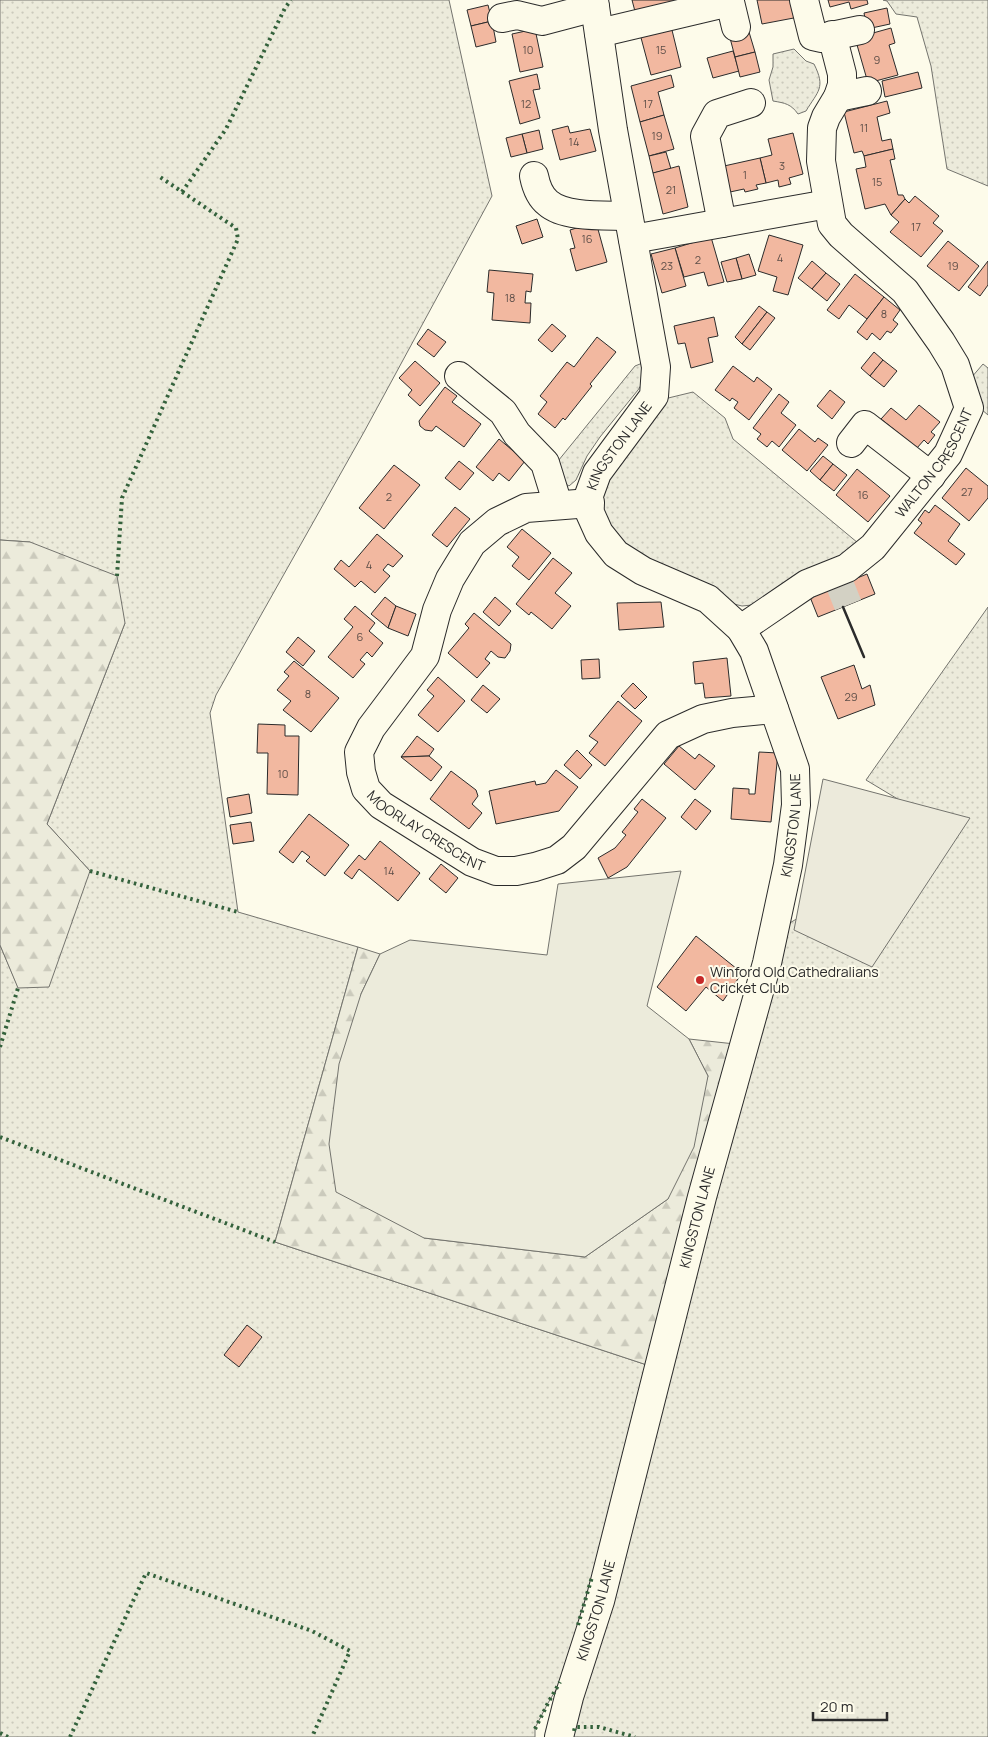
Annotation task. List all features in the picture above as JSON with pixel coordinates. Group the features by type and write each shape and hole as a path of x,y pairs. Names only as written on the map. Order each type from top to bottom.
{"street":[{"path":"804,0 813,36 822,38 860,30"},
{"path":"502,18 517,14 542,21 594,3"},
{"name":"KINGSTON LANE","path":"559,1737 569,1697 600,1601 702,1197 767,963 788,865 796,805 795,769 754,652 741,629 708,599 643,571 616,554 599,533 590,513 589,495 597,473 654,396 656,367 630,227 594,3"},
{"path":"599,33 732,10"},
{"name":"WALTON CRESCENT","path":"741,629 807,584 838,579 847,568 873,547 948,454 969,408 955,365 905,291 841,235 832,224 820,161 822,128 842,85 842,74 832,35"},
{"path":"838,97 868,91"},
{"path":"722,223 705,136 717,114 751,104"},
{"path":"534,176 537,189 546,203 571,213 630,227 722,223 828,204"},
{"path":"459,376 503,412 517,434 544,463 558,505"},
{"path":"851,443 865,425 931,476"},
{"name":"MOORLAY CRESCENT","path":"590,503 526,508 497,522 472,543 450,579 437,610 425,656 371,728 359,752 361,772 366,789 381,804 472,862 496,871 516,871 535,868 557,860 574,847 668,735 703,719 732,713 774,709"}],"green space":[{"path":"0,0 449,0 492,196 364,432 216,695 210,713 238,912 358,947 275,1242 650,1366 562,1680 535,1728 535,1737 0,1737 0,945 18,987 90,871 47,824 125,623 30,542 0,540"},
{"path":"883,0 988,0 988,186 947,169 931,66 917,17 896,14 887,1"},
{"path":"794,49 806,61 814,64 820,79 817,94 806,111 798,114 787,104 773,101 769,80 773,67 773,54"},
{"path":"645,362 645,379 587,456 576,480 569,486 561,481 554,466 635,366"},
{"path":"983,364 988,368 988,415 974,403 971,378"},
{"path":"693,392 725,418 733,439 858,543 850,552 790,580 752,605 742,606 730,603 651,563 615,537 605,517 601,491 660,400"},
{"path":"0,540 30,542 117,576 125,623 47,824 90,871 49,987 18,988 0,945"},
{"path":"988,607 988,1737 571,1737 700,1247 788,924 827,901 901,801 866,780"},
{"path":"681,871 647,1006 689,1039 708,1076 694,1147 668,1199 585,1257 424,1238 336,1192 329,1144 339,1064 361,994 380,954 410,940 547,955 558,884"},
{"path":"358,947 380,954 361,994 424,1238 585,1257 668,1199 708,1076 689,1039 735,1044 650,1366 275,1242"}],"shaded area":[{"path":"823,779 970,818 872,967 794,930"}],"building":[{"path":"632,0 675,0 677,8 637,19"},
{"path":"757,0 795,0 799,17 762,24"},
{"path":"828,0 867,0 868,4 851,9 849,2 830,7"},
{"path":"488,5 492,21 471,26 467,10"},
{"path":"887,8 890,24 867,29 864,13"},
{"path":"492,21 496,42 476,47 471,26"},
{"path":"671,26 681,67 651,75 640,34"},
{"path":"891,28 895,43 889,45 898,75 868,83 855,38"},
{"path":"535,29 543,67 520,72 512,34"},
{"path":"749,32 755,52 735,57 730,38"},
{"path":"733,51 739,71 713,78 707,58"},
{"path":"755,52 760,72 740,77 735,57"},
{"path":"918,72 922,88 885,97 882,81"},
{"path":"537,74 540,89 533,90 540,118 520,124 509,81"},
{"path":"671,75 674,87 658,92 664,115 640,122 631,86"},
{"path":"887,101 890,113 877,117 882,141 891,139 893,149 864,156 862,151 854,153 844,112"},
{"path":"664,115 674,149 649,156 640,122"},
{"path":"568,126 570,133 590,129 596,151 560,160 552,130"},
{"path":"539,130 543,149 527,153 522,134"},
{"path":"793,133 803,174 789,178 791,184 779,187 778,180 766,183 760,158 772,155 768,139"},
{"path":"522,134 527,153 511,157 506,138"},
{"path":"893,149 895,159 890,160 898,195 903,195 905,199 891,215 885,204 865,209 856,169 866,167 864,156"},
{"path":"666,152 671,169 653,173 649,156"},
{"path":"760,158 766,183 756,185 758,189 745,192 744,189 730,192 724,166"},
{"path":"679,166 688,207 663,214 653,173"},
{"path":"915,196 939,216 933,223 943,231 921,257 890,232 899,222 891,215 905,199 909,203"},
{"path":"537,219 543,237 522,244 516,226"},
{"path":"596,222 607,262 576,271 570,249 575,248 570,230"},
{"path":"769,235 803,245 788,295 773,291 777,277 758,271"},
{"path":"711,237 724,282 708,286 704,272 684,277 675,248"},
{"path":"948,241 979,266 959,291 927,266"},
{"path":"675,248 686,286 662,293 651,254"},
{"path":"749,254 756,275 742,279 736,258"},
{"path":"736,258 742,279 727,282 721,262"},
{"path":"812,261 826,273 812,289 798,278"},
{"path":"988,261 988,285 980,296 968,287"},
{"path":"489,270 533,274 531,292 526,291 525,303 531,303 530,323 492,320 494,293 487,292"},
{"path":"826,273 840,284 827,301 812,289"},
{"path":"855,274 884,297 867,319 849,305 839,319 827,310"},
{"path":"884,297 900,310 893,320 898,324 891,333 887,331 880,340 872,333 867,340 857,332"},
{"path":"759,306 767,312 742,344 735,337"},
{"path":"767,312 775,318 750,350 742,344"},
{"path":"714,317 718,336 708,338 713,362 691,368 685,343 678,344 674,326"},
{"path":"552,324 566,336 552,352 538,340"},
{"path":"428,329 446,342 434,357 417,344"},
{"path":"597,337 616,352 590,384 592,386 565,420 563,418 555,428 538,414 547,402 540,396 567,362 574,367"},
{"path":"874,352 883,360 870,376 861,368"},
{"path":"883,360 897,371 884,387 870,376"},
{"path":"415,361 440,383 420,406 408,395 412,390 399,378"},
{"path":"733,366 754,382 757,377 772,389 749,420 734,408 738,402 732,398 730,401 715,390"},
{"path":"445,387 457,396 452,402 481,424 464,447 436,426 432,431 425,430 420,426 419,421"},
{"path":"830,390 845,402 832,419 817,406"},
{"path":"779,394 789,402 781,413 796,425 779,447 772,441 767,447 757,439 761,434 753,428"},
{"path":"919,405 940,422 931,432 935,435 928,444 924,440 917,448 881,419 891,408 906,420"},
{"path":"799,429 815,442 818,438 828,445 807,471 782,450"},
{"path":"499,439 525,461 509,481 499,473 493,481 476,467"},
{"path":"823,456 833,464 820,480 810,471"},
{"path":"459,461 474,473 460,490 445,478"},
{"path":"833,464 847,475 834,491 820,480"},
{"path":"394,465 420,485 384,529 359,508"},
{"path":"966,468 988,486 988,498 969,521 942,498"},
{"path":"857,469 890,496 868,522 836,495"},
{"path":"935,505 960,524 948,541 965,554 956,565 914,533 922,523 918,520 925,510 929,513"},
{"path":"455,507 470,519 447,547 432,535"},
{"path":"522,529 551,553 529,580 512,566 519,557 507,547"},
{"path":"377,534 403,556 393,567 388,564 383,570 390,576 375,593 361,581 355,587 334,569 341,560 349,567"},
{"path":"553,558 572,573 555,593 571,606 552,629 531,612 529,615 516,604"},
{"path":"867,574 875,594 843,607 835,587"},
{"path":"835,587 843,607 818,617 810,597"},
{"path":"385,597 396,606 388,628 371,614"},
{"path":"495,597 511,611 499,626 483,612"},
{"path":"661,602 664,627 619,630 617,603"},
{"path":"355,606 375,623 369,631 383,643 372,657 367,652 360,660 365,664 353,678 328,657 353,627 344,619"},
{"path":"396,606 416,614 408,636 388,628"},
{"path":"474,613 511,644 510,651 505,658 498,657 491,651 485,659 490,663 477,678 448,653 469,628 465,624"},
{"path":"298,637 315,651 303,666 286,652"},
{"path":"727,658 731,696 705,698 703,683 695,684 693,662"},
{"path":"599,659 600,678 582,679 581,660"},
{"path":"294,661 339,698 311,732 283,710 291,701 277,690 289,676 284,672"},
{"path":"854,665 862,689 870,685 875,705 838,719 821,677"},
{"path":"438,677 465,701 438,732 418,715 434,696 427,690"},
{"path":"633,683 647,697 635,709 621,696"},
{"path":"483,685 500,699 487,713 471,700"},
{"path":"618,701 642,721 605,766 589,753 598,742 589,736"},
{"path":"258,724 285,725 285,736 299,736 298,795 267,794 268,753 257,753"},
{"path":"417,736 434,749 429,756 401,757"},
{"path":"679,746 695,759 699,754 715,766 695,790 664,764"},
{"path":"577,750 592,765 580,779 564,765"},
{"path":"759,752 778,753 771,822 731,819 733,788 749,789 749,794 755,794"},
{"path":"429,756 442,767 431,781 401,757"},
{"path":"556,770 578,787 559,811 496,824 489,791 535,781 536,785 546,783"},
{"path":"451,771 476,790 478,796 472,804 482,813 469,829 430,799"},
{"path":"249,794 252,813 230,817 227,798"},
{"path":"642,799 666,818 627,867 608,878 598,858 615,848 626,835 622,832 638,812 634,809"},
{"path":"695,799 711,811 696,830 681,817"},
{"path":"309,814 349,845 325,876 306,861 310,857 302,851 293,863 279,852"},
{"path":"251,822 254,841 233,844 230,825"},
{"path":"380,841 420,873 398,901 359,869 352,879 344,873 359,855 365,860"},
{"path":"441,864 458,878 446,893 429,879"},
{"name":"Winford Old Cathedralians Cricket Club","path":"696,936 742,973 723,1001 706,987 686,1011 657,987"},
{"path":"247,1325 262,1337 239,1367 224,1355"}],"tunnel":[{"path":"840,585 848,605"}],"hedge":[{"path":"182,192 226,129 285,8 291,0"},
{"path":"117,576 122,498 238,239 236,228 160,177"},
{"path":"90,871 238,912"},
{"path":"0,1047 18,988"},
{"path":"0,1137 275,1242"},
{"path":"70,1737 146,1573 312,1631 350,1651 312,1737"},
{"path":"578,1625 592,1577"},
{"path":"535,1729 560,1682"},
{"path":"574,1731 575,1727 599,1727 635,1737"},
{"path":"0,1733 8,1737"}],"wall":[{"path":"843,607 864,657"}],"place":[{"name":"Winford Old Cathedralians Cricket Club","path":"700,980"}]}
